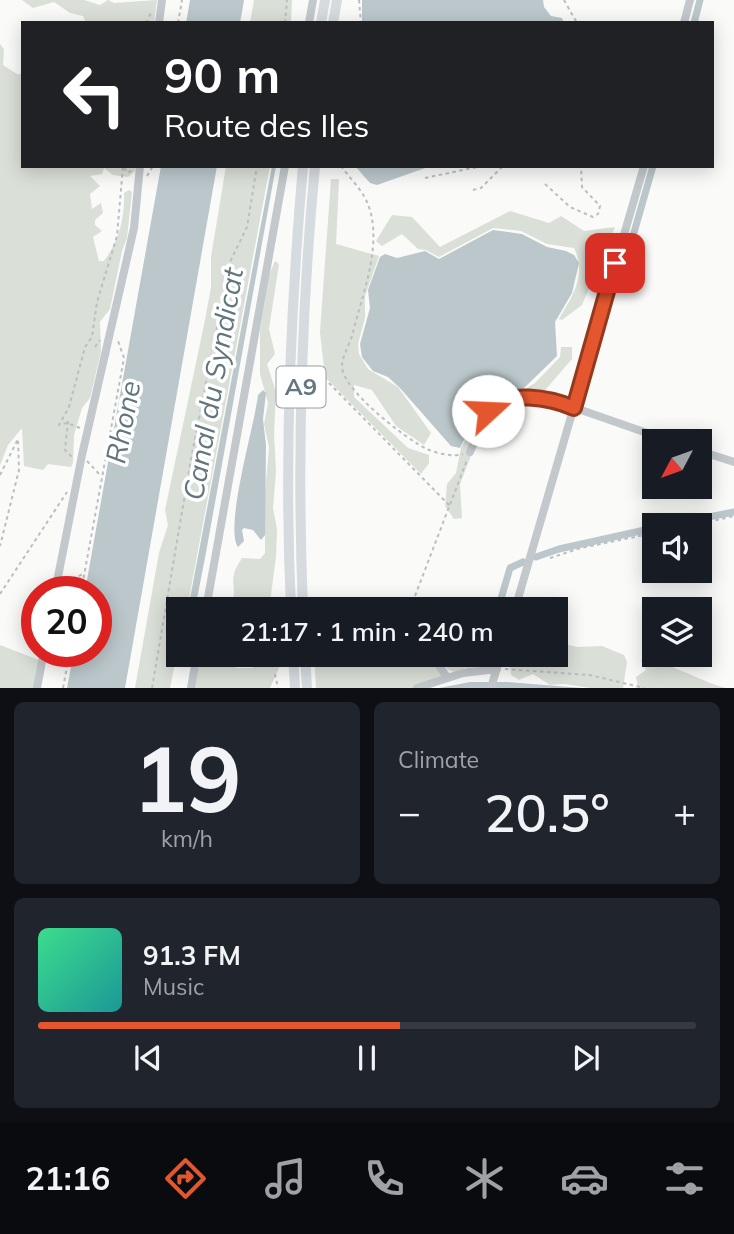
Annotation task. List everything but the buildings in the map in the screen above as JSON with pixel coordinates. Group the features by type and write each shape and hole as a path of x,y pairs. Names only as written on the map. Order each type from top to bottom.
{"highway":[{"path":"321,21 325,0"},
{"path":"333,21 337,0"},
{"name":"A9","path":"291,597 289,371 303,168"},
{"name":"A9","path":"303,597 300,408 316,168"},
{"path":"294,667 295,688"},
{"path":"306,667 307,688"}],"street":[{"path":"159,21 162,0"},
{"path":"309,21 313,0"},
{"path":"685,21 690,0"},
{"path":"58,576 82,455 134,228 139,168"},
{"path":"208,597 285,168"},
{"path":"518,597 643,168"},
{"path":"470,452 478,430 494,403 542,398 642,431"},
{"path":"712,455 734,461"},
{"path":"37,688 41,667"},
{"path":"191,688 195,667"},
{"path":"440,667 447,677"},
{"path":"491,688 497,667"},
{"path":"418,688 468,671 496,671"}],"path":[{"path":"178,21 182,0"},
{"path":"285,21 287,0"},
{"path":"359,0 361,21"},
{"path":"564,0 576,21"},
{"path":"76,426 69,423 60,425 69,407 85,347 92,337 97,302 117,236 123,168"},
{"path":"152,688 191,459 230,262 247,227 257,168"},
{"path":"343,168 364,196 374,229 371,256 349,349 341,364 343,376 359,395 409,439 429,450 455,456 470,452"},
{"path":"425,178 472,168"},
{"path":"473,190 481,188 501,168"},
{"path":"545,184 570,207 593,217 598,214 600,206 583,187 581,168"},
{"path":"80,576 84,574 124,358 112,320"},
{"path":"324,378 450,506"},
{"path":"0,594 78,474 76,461 65,450 69,423"},
{"path":"0,475 18,439 19,470 0,546"},
{"path":"415,597 470,452"},
{"path":"82,455 101,475"},
{"path":"712,521 734,516"},
{"path":"550,558 581,548 642,535"},
{"path":"63,688 67,667"},
{"path":"496,671 590,675 644,688"},
{"path":"275,674 278,688"}],"shaded area":[{"path":"22,0 84,0 100,5 108,0 114,3 157,0 154,21 85,21 83,16 70,13 54,2 33,8"},
{"path":"254,0 292,0 291,21 250,21"},
{"path":"0,44 4,49 3,65 21,74 21,168 104,168 102,174 90,176 100,186 90,194 92,209 101,203 103,213 95,220 95,225 102,231 93,237 99,261 104,261 117,237 122,220 124,193 129,190 132,192 127,238 110,309 100,322 101,352 90,398 82,408 74,435 73,463 71,467 48,464 43,470 24,466 22,428 8,445 0,465"},
{"path":"104,168 136,168 128,177 113,175"},
{"path":"226,168 270,168 189,597 166,597 166,667 174,667 170,688 135,688 159,553 168,525 165,510 211,287 211,257"},
{"path":"331,179 339,179 336,244 379,256 365,296 365,318 358,344 359,354 368,369 398,387 431,433 424,445 396,426 372,390 354,385 354,397 408,448 429,455 429,463 421,474 325,377 320,332"},
{"path":"510,211 549,223 561,216 584,231 615,227 582,305 562,320 559,319 579,276 578,258 574,248 547,244 521,231 493,228 439,257 418,249 402,234 382,246 376,241 392,215 412,217 440,247"},
{"path":"275,261 279,264 269,329 275,354 267,364 276,392 273,508 277,529 276,557 271,597 233,597 233,578 242,558 260,559 265,553 265,494 269,447 264,424 268,403 260,374 260,330 270,273"},
{"path":"561,347 572,347 572,359 540,396 492,402 460,484 462,518 454,519 445,506 447,484 456,473 461,448 484,401 493,393 522,391 535,383 560,357"},
{"path":"0,645 21,653 21,667 38,667 34,688 0,688"},
{"path":"568,645 602,646 624,655 627,662 623,688 550,685 533,674 519,680 511,675 510,667 568,667"},
{"path":"279,667 270,688 195,688 198,669"},
{"path":"315,667 437,667 442,676 415,688 316,688"},
{"path":"482,667 473,671 465,668 454,672 447,669"},
{"path":"644,667 673,667 726,688 638,688 636,677 646,670"}],"water":[{"path":"190,0 244,0 240,21 186,21"},
{"path":"362,0 543,0 544,7 551,16 562,18 563,21 362,21"},
{"name":"Rhone","path":"161,168 217,168 125,688 67,688 71,667 112,667 112,576 88,576"},
{"name":"Canal du Syndicat","path":"272,168 276,168 197,597 190,597"},
{"path":"357,168 425,168 377,185 370,183"},
{"path":"493,230 522,234 547,247 574,255 579,263 572,293 555,322 557,356 523,389 492,391 483,400 460,448 451,446 400,388 388,377 373,371 362,357 360,344 370,308 368,290 380,257 385,254 397,258 425,251 439,259"},
{"path":"263,390 266,393 263,419 266,445 265,535 261,540 253,530 244,528 244,541 238,547 235,536 237,498 258,395"},
{"path":"470,682 507,682 582,688 439,688"}],"waterway":[{"path":"695,21 700,0"},
{"path":"633,236 652,168"},
{"path":"712,516 734,512"},
{"path":"536,557 559,549 642,531"},
{"path":"502,597 510,568 523,562"}],"route":[{"path":"488,411 494,403 542,398 574,408 615,263"}]}
